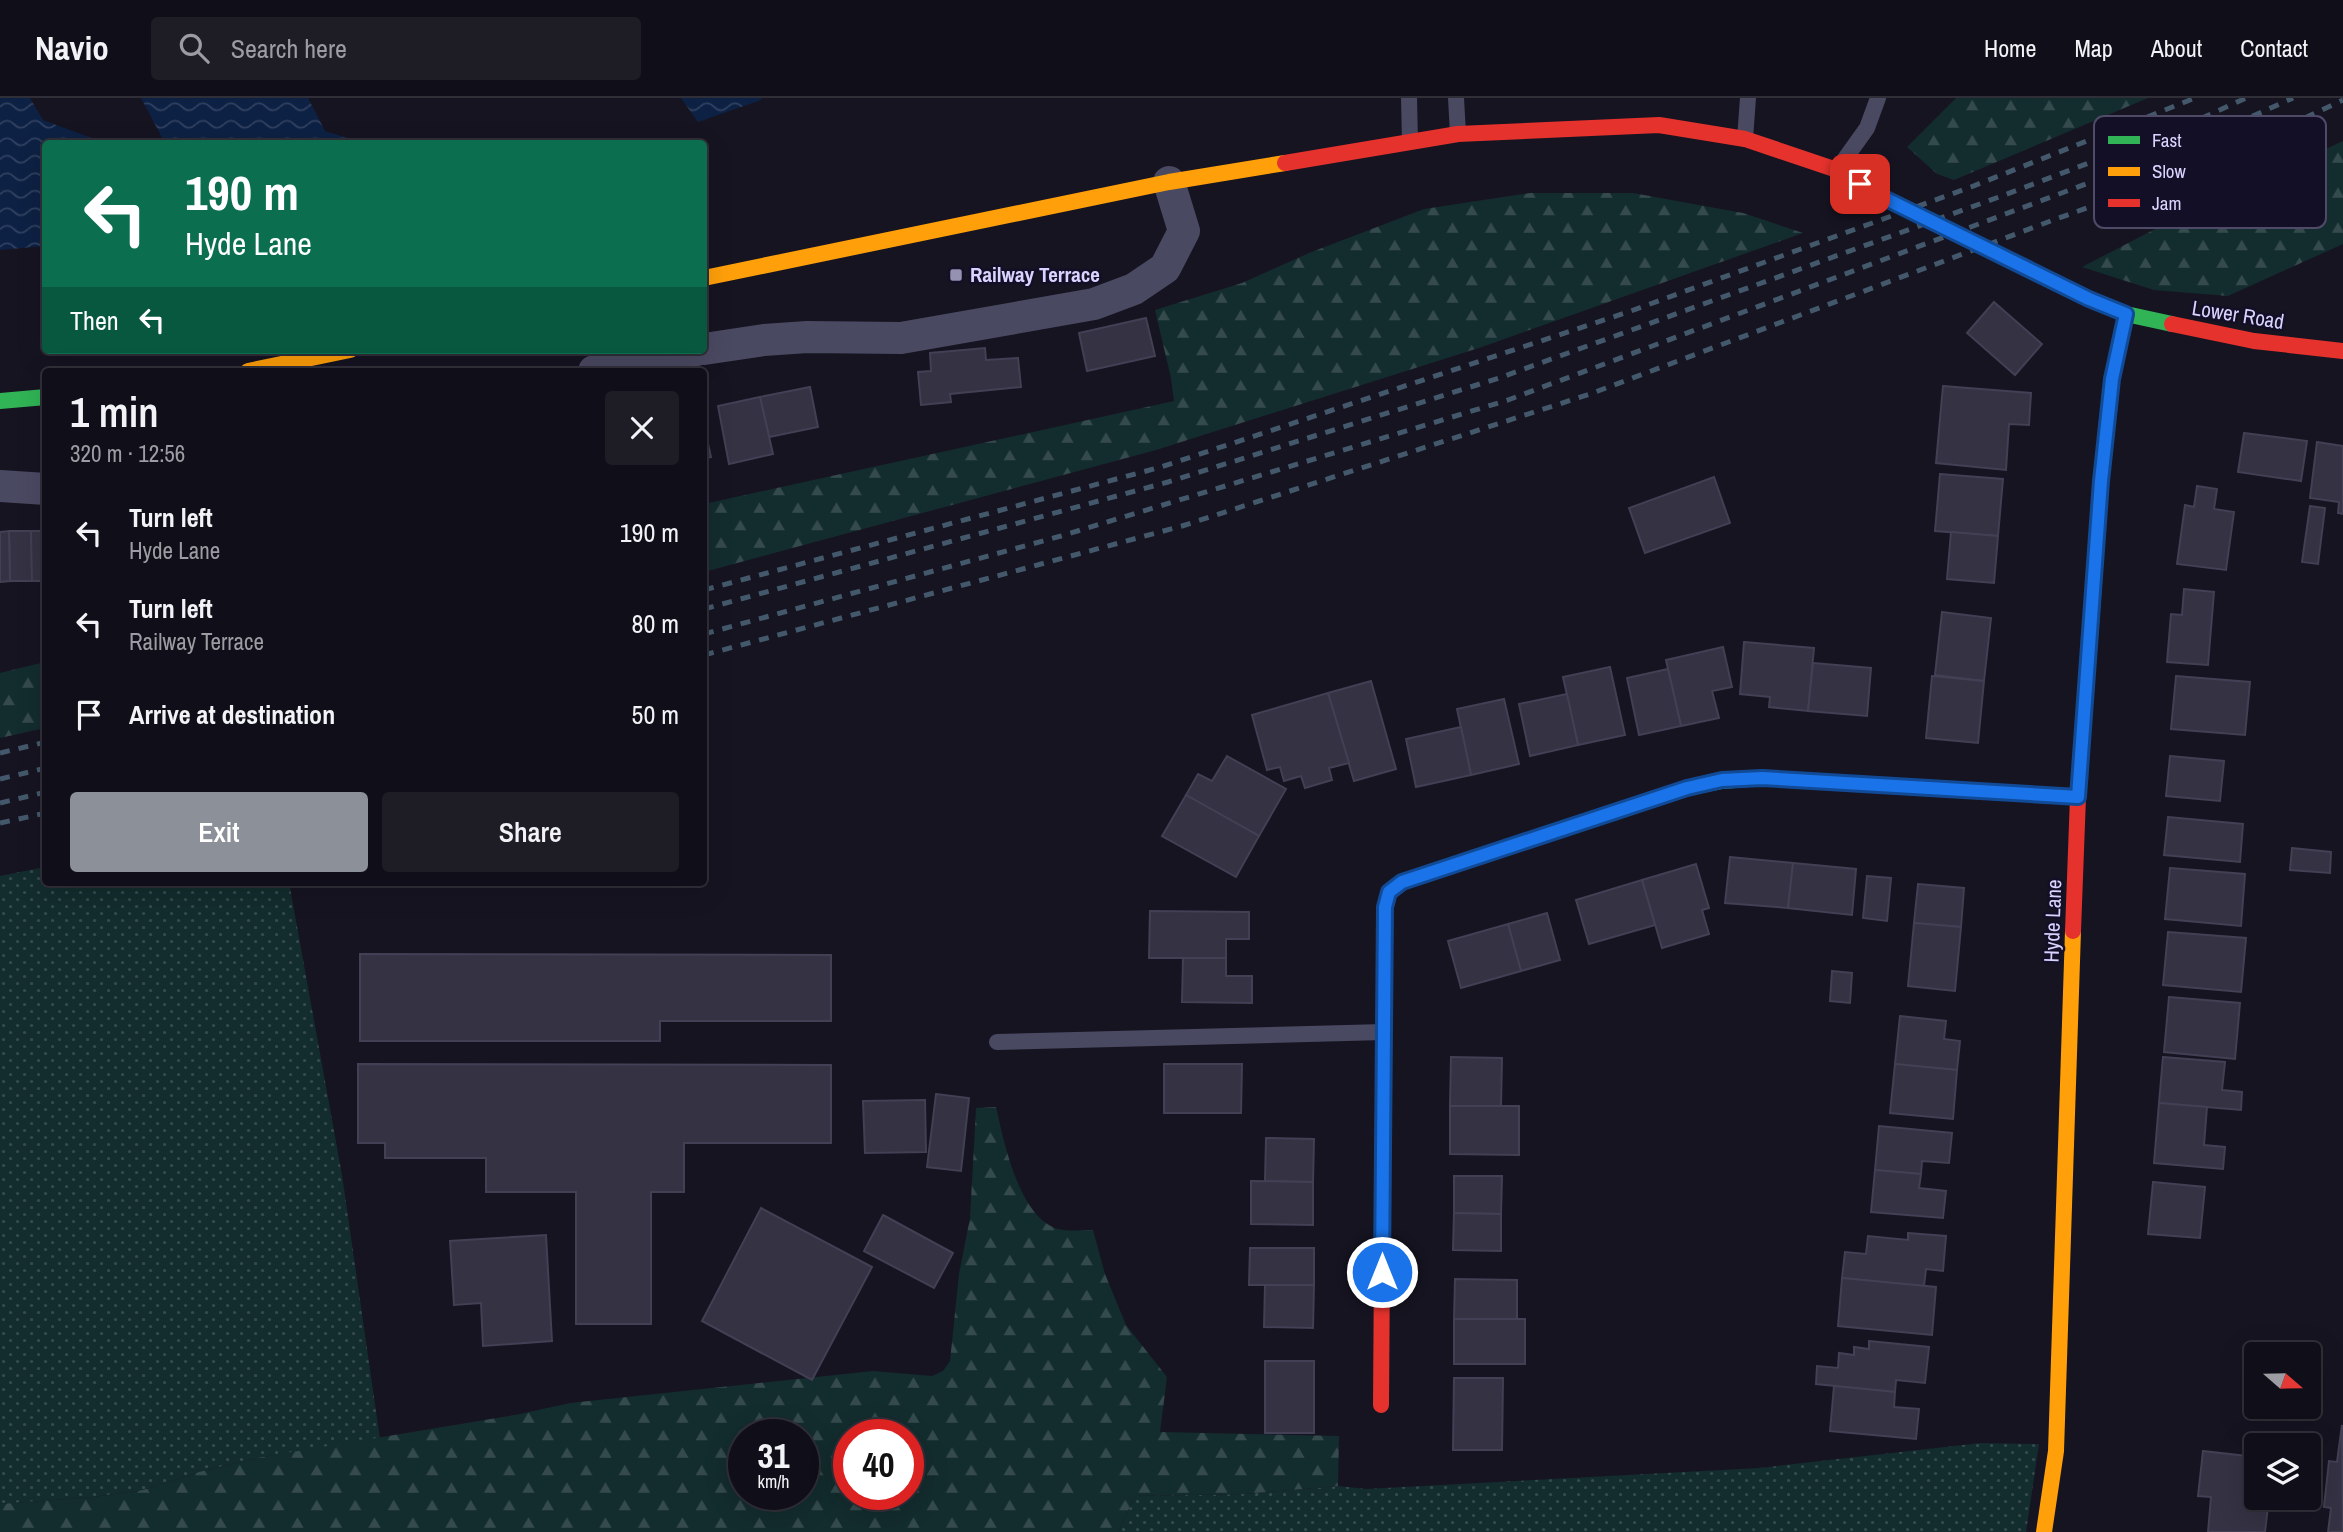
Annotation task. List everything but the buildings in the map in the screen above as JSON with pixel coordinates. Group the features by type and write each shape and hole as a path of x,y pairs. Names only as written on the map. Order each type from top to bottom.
{"street":[{"path":"707,277 1169,182 1458,134 1659,125 1745,139 1837,170 1882,197 2089,299 2126,314"},
{"path":"707,349 807,337 901,338 1094,303 1134,289 1165,268 1184,231 1169,182"},
{"name":"Lower Road","path":"2126,314 2254,341 2343,351"},
{"name":"Hyde Lane","path":"2044,1532 2056,1451 2078,797 2101,481 2112,379 2126,314"},
{"path":"263,368 331,354"},
{"path":"604,368 632,360 671,354"},
{"path":"0,401 42,397"},
{"path":"0,486 42,489"},
{"path":"1381,1405 1385,907 1389,892 1402,882 1415,877 1687,788 1722,780 1762,778 2078,797"}],"lane":[{"path":"1409,98 1410,142"},
{"path":"1456,98 1458,134"},
{"path":"1745,139 1748,98"},
{"path":"1837,170 1867,128 1878,98"},
{"path":"997,1042 1384,1032"}],"green space":[{"path":"1956,98 2148,98 2105,116 2094,116 2094,121 1954,180 1937,174 1907,147"},
{"path":"2343,141 2343,244 2228,296 2154,290 2082,267 2157,228 2326,228 2326,149"},
{"path":"1530,193 1633,193 1743,213 1803,233 1482,347 1156,450 707,571 707,503 1174,401 1155,310 1242,283 1309,253 1424,209"},
{"path":"42,663 42,729 0,738 0,673"},
{"path":"42,868 42,886 290,886 342,1175 380,1439 256,1458 143,1490 0,1504 0,876"},
{"path":"996,1107 1008,1157 1031,1208 1042,1220 1055,1228 1093,1230 1105,1274 1126,1325 1167,1377 1160,1432 1339,1436 1338,1486 1245,1494 1135,1496 1118,1532 0,1532 0,1504 143,1490 256,1458 520,1414 570,1403 873,1371 932,1376 943,1371 950,1361 959,1274 970,1218 976,1108"},
{"path":"1981,1443 2039,1444 2026,1532 1118,1532 1135,1496 1245,1494 1338,1486 1366,1489 1759,1468"}],"water":[{"path":"0,98 30,98 43,120 97,140 42,140 42,246 0,250"},
{"path":"141,98 308,98 325,131 354,140 163,140"},
{"path":"681,98 761,98 761,100 698,122"}],"railway":[{"path":"2150,116 2195,98"},
{"path":"2207,116 2246,98"},
{"path":"2253,116 2293,98"},
{"path":"2309,116 2343,100"},
{"path":"707,589 1161,467 1628,312 1971,187 2094,138"},
{"path":"707,608 1168,482 1499,378 2094,161"},
{"path":"707,633 1061,536 1508,400 2094,181"},
{"path":"707,654 1182,526 1590,394 2094,205"},
{"path":"0,753 42,743"},
{"path":"0,779 42,769"},
{"path":"0,803 42,793"},
{"path":"0,823 42,814"}],"traffic: fast":[{"path":"1855,181 1882,197 2089,299 2126,314 2172,324"},
{"path":"2090,638 2101,481 2112,379 2126,314"},
{"path":"0,401 42,397"},
{"path":"1383,1112 1385,907 1389,892 1402,882 1687,788 1722,781 1761,778"}],"traffic: slow":[{"path":"707,277 1169,182 1285,163"},
{"path":"263,368 331,354"},
{"path":"1761,778 2078,797"},
{"path":"2044,1532 2056,1451 2073,931"}],"traffic: jam":[{"path":"1285,163 1458,134 1659,125 1745,139 1837,170 1855,181"},
{"path":"2172,324 2254,341 2343,351"},
{"path":"2073,931 2078,797 2090,638"},
{"path":"1381,1405 1383,1112"}],"place":[{"name":"Railway Terrace","path":"956,275"}],"route":[{"path":"1382,1272 1385,907 1389,892 1402,882 1687,788 1722,780 1762,778 2078,797 2101,481 2112,379 2126,314 2089,299 1860,184"}]}
